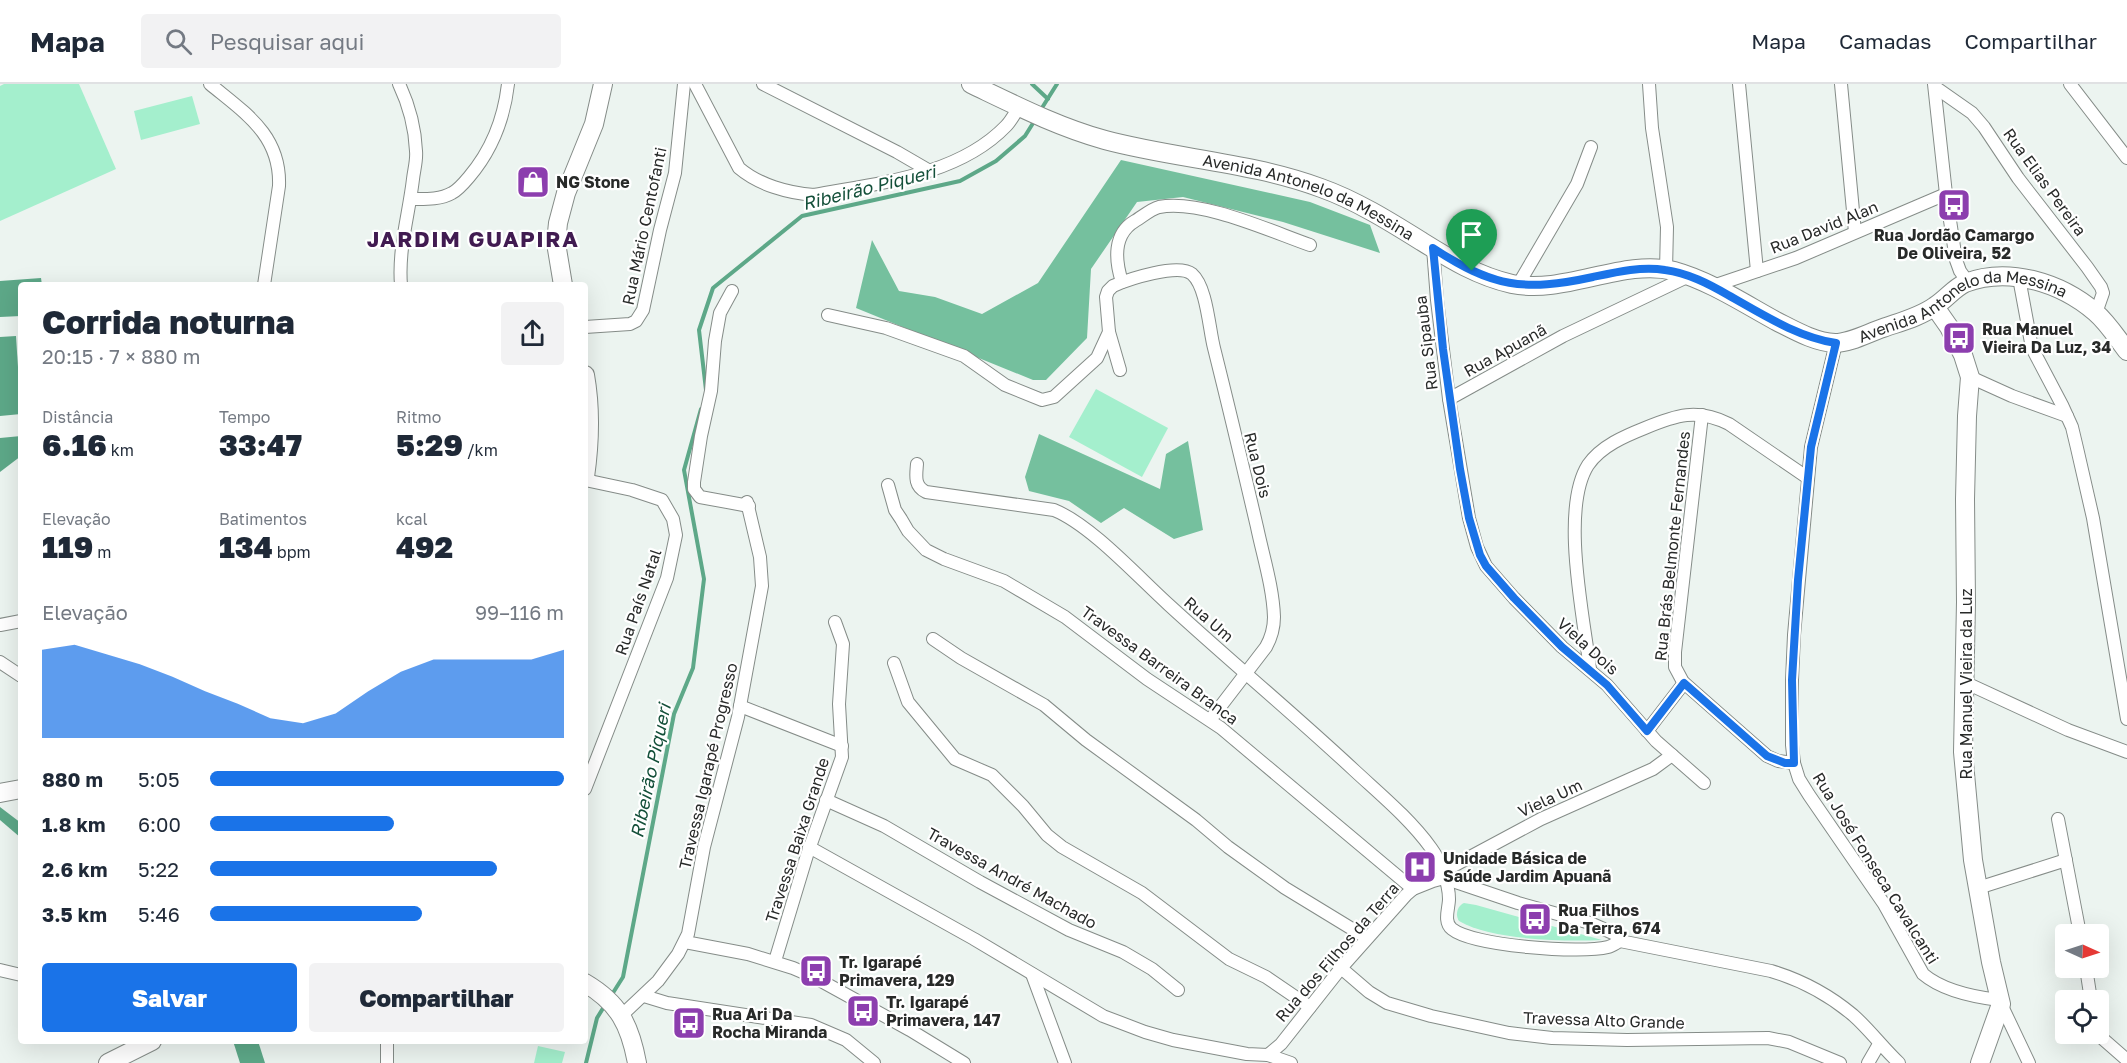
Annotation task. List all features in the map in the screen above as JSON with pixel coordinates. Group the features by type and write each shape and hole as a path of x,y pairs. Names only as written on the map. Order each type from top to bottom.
{"street":[{"path":"210,84 251,117 276,155 279,186 264,282"},
{"path":"399,84 413,124 416,153 411,199 402,242 401,282"},
{"path":"411,199 441,197 453,193 475,169 488,150 499,126 508,84"},
{"path":"562,282 556,243 558,223 566,193 594,124 603,84"},
{"name":"Rua Mário Centofanti","path":"588,327 630,324 641,316 675,173 684,84"},
{"path":"695,84 739,168 746,175 767,185 814,195 907,177 940,166 980,147 1006,126 1022,109"},
{"path":"763,84 928,170"},
{"name":"Avenida Antonelo da Messina","path":"971,84 1052,122 1106,140 1281,174 1334,192 1472,271 1518,285 1556,285 1644,269 1666,270 1713,286 1799,333 1836,343 1915,316 1935,306 1951,292 1968,282 1994,278 2019,278 2049,285 2074,298 2096,313 2127,351"},
{"path":"1649,84 1652,128 1667,227 1666,270"},
{"path":"1739,84 1757,271"},
{"path":"1840,84 1854,232"},
{"path":"2070,84 2127,158"},
{"path":"1935,86 1946,194 1956,260 1968,282"},
{"name":"Rua Elias Pereira","path":"1935,86 1972,113 1984,127 2018,178 2087,267 2103,293 2096,313"},
{"path":"1518,285 1576,184 1591,147"},
{"name":"Rua David Alan","path":"1713,286 1796,258 1946,194"},
{"path":"1120,370 1109,332 1106,297 1113,286 1122,282 1117,265 1118,243 1128,225 1158,207 1190,207 1229,216 1310,245"},
{"name":"Rua Sipauba","path":"1433,248 1449,399"},
{"name":"Rua Dois","path":"1122,282 1180,270 1191,273 1201,290 1272,596 1274,618 1270,639 1247,674 1210,720"},
{"name":"Rua Apuanã","path":"1449,399 1580,328 1689,276"},
{"path":"2019,278 2032,348 2062,405 2074,437 2092,518 2127,719"},
{"name":"Travessa Igarapé Progresso","path":"620,1012 644,996 685,942 704,847 740,706 762,586 760,557 748,504 700,497 694,489 701,436 711,391 720,312 732,291"},
{"name":"Rua Manuel Vieira da Luz","path":"1935,306 1949,327 1963,355 1970,376 1965,499 1964,752 1973,860 2000,1002"},
{"path":"828,315 886,328 963,356 1005,385 1042,400 1054,397 1097,358 1109,332"},
{"name":"Rua José Fonseca Cavalcanti","path":"1836,343 1811,447 1798,580 1792,680 1794,763 1799,779 1884,904 1923,974 1931,981 1948,988 2000,1002"},
{"path":"1970,376 2012,396 2067,416"},
{"path":"588,398 588,448"},
{"name":"Viela Dois","path":"1449,399 1464,493 1473,533 1483,561 1501,584 1562,647 1590,669 1614,692 1647,731 1704,783"},
{"path":"1590,669 1575,549 1575,522 1583,476 1596,456 1615,442 1666,420 1690,414 1702,415 1729,424 1808,478"},
{"name":"Rua Brás Belmonte Fernandes","path":"1684,683 1675,667 1675,652 1702,415"},
{"name":"Rua Um","path":"917,464 917,483 926,492 1054,510 1068,517 1119,559 1404,817 1431,848 1443,875 1449,898 1448,921 1454,930 1508,944 1562,950 1608,947 1620,941"},
{"name":"Rua País Natal","path":"588,479 662,500 673,519 676,535 675,550 661,596 588,781"},
{"name":"Travessa Barreira Branca","path":"888,485 908,531 926,550 1004,581 1065,617 1147,679 1210,720 1293,786 1413,889"},
{"path":"0,625 18,622"},
{"name":"Travessa Baixa Grande","path":"776,961 809,847 842,757 839,704 843,644 842,635 835,622"},
{"path":"933,639 969,663 1038,701 1240,856 1285,888 1367,938"},
{"path":"0,662 18,674"},
{"path":"894,663 908,702 955,759 992,776 1023,806 1047,835 1062,847 1142,893 1229,959 1266,977 1310,1008"},
{"path":"1965,682 2068,730 2127,752"},
{"path":"1647,731 1684,683 1767,756 1785,763 1794,763"},
{"path":"740,706 842,746"},
{"name":"Viela Um","path":"1443,875 1541,819 1653,769 1672,755"},
{"path":"0,793 18,790"},
{"name":"Travessa André Machado","path":"826,800 884,826 1069,930 1124,952 1152,969 1178,990"},
{"path":"2058,819 2078,924"},
{"path":"809,847 974,939 1103,1016 1145,1032 1215,1049 1268,1055 1291,1063"},
{"path":"1978,888 2067,860"},
{"path":"1443,875 1518,903 1590,923 1615,934 1620,941 1771,971 1792,978 1812,987 1854,1016 1899,1063"},
{"name":"Rua dos Filhos da Terra","path":"1268,1055 1281,1044 1341,968 1413,889 1443,875"},
{"path":"685,942 725,948 776,961 814,977 964,1063"},
{"name":"Travessa Alto Grande","path":"1341,968 1369,992 1387,1002 1431,1016 1509,1033 1552,1038 1627,1040 1768,1038 1789,1042 1840,1063"},
{"path":"0,970 18,974"},
{"path":"1032,974 1065,1063"},
{"path":"591,987 620,1012 631,1035 637,1063"},
{"path":"644,996 667,1003 812,1025 846,1040 874,1063"},
{"path":"1980,1063 2000,1002"},
{"path":"2000,1002 2029,1063"},
{"path":"108,1063 146,1044"},
{"path":"387,1044 387,1063"},
{"path":"1868,1063 1879,1044"},
{"path":"2109,1044 2127,1060"}],"shaded area":[{"path":"4,84 79,84 116,169 0,221 0,86"},
{"path":"192,96 200,124 141,140 134,111"},
{"path":"1121,160 1310,202 1370,225 1380,253 1283,222 1183,197 1137,202 1091,269 1087,338 1046,380 1033,380 856,308 872,240 899,291 935,297 982,314 1038,283"},
{"path":"41,278 42,282 18,282 18,316 0,317 0,281"},
{"path":"16,336 18,414 0,416 0,337"},
{"path":"1096,389 1168,428 1142,477 1069,437"},
{"path":"1039,434 1160,489 1166,454 1188,441 1203,530 1174,539 1124,508 1101,523 1069,501 1029,491 1025,477"},
{"path":"18,436 18,458 0,472 0,438"},
{"path":"0,807 18,821 18,835 0,820"},
{"path":"1464,903 1602,940 1549,940 1490,932 1459,921 1457,911"},
{"path":"234,1044 259,1044 265,1063 240,1063"},
{"path":"538,1046 565,1052 562,1063 534,1063"}],"waterway":[{"path":"1032,84 1048,99"},
{"name":"Ribeirão Piqueri","path":"1040,111 1057,84"},
{"name":"Ribeirão Piqueri","path":"706,390 699,330 713,288 802,216 960,181 996,161 1025,136 1035,120"},
{"name":"Ribeirão Piqueri","path":"611,996 623,977 674,714 693,668 704,579 684,470 701,409"},
{"name":"Ribeirão Piqueri","path":"586,1063 597,1018 605,1005"}],"place":[{"name":"NG Stone","path":"533,182"},
{"name":"Rua Jordão Camargo De Oliveira, 52","path":"1954,205"},
{"name":"Rua Manuel Vieira Da Luz, 34","path":"1959,338"},
{"name":"Unidade Básica de Saúde Jardim Apuanã","path":"1420,867"},
{"name":"Rua Filhos Da Terra, 674","path":"1535,919"},
{"name":"Tr. Igarapé Primavera, 129","path":"816,971"},
{"name":"Tr. Igarapé Primavera, 147","path":"863,1011"},
{"name":"Rua Ari Da Rocha Miranda","path":"689,1023"}],"district":[{"name":"JARDIM GUAPIRA","path":"473,239"}],"route":[{"path":"1433,248 1472,271 1500,281 1525,286 1556,285 1644,269 1677,272 1713,286 1799,333 1836,343 1811,447 1798,580 1792,680 1794,763 1785,763 1767,756 1684,683 1647,731 1614,692 1562,647 1486,566 1473,533 1460,469 1447,382 1433,248"}]}
